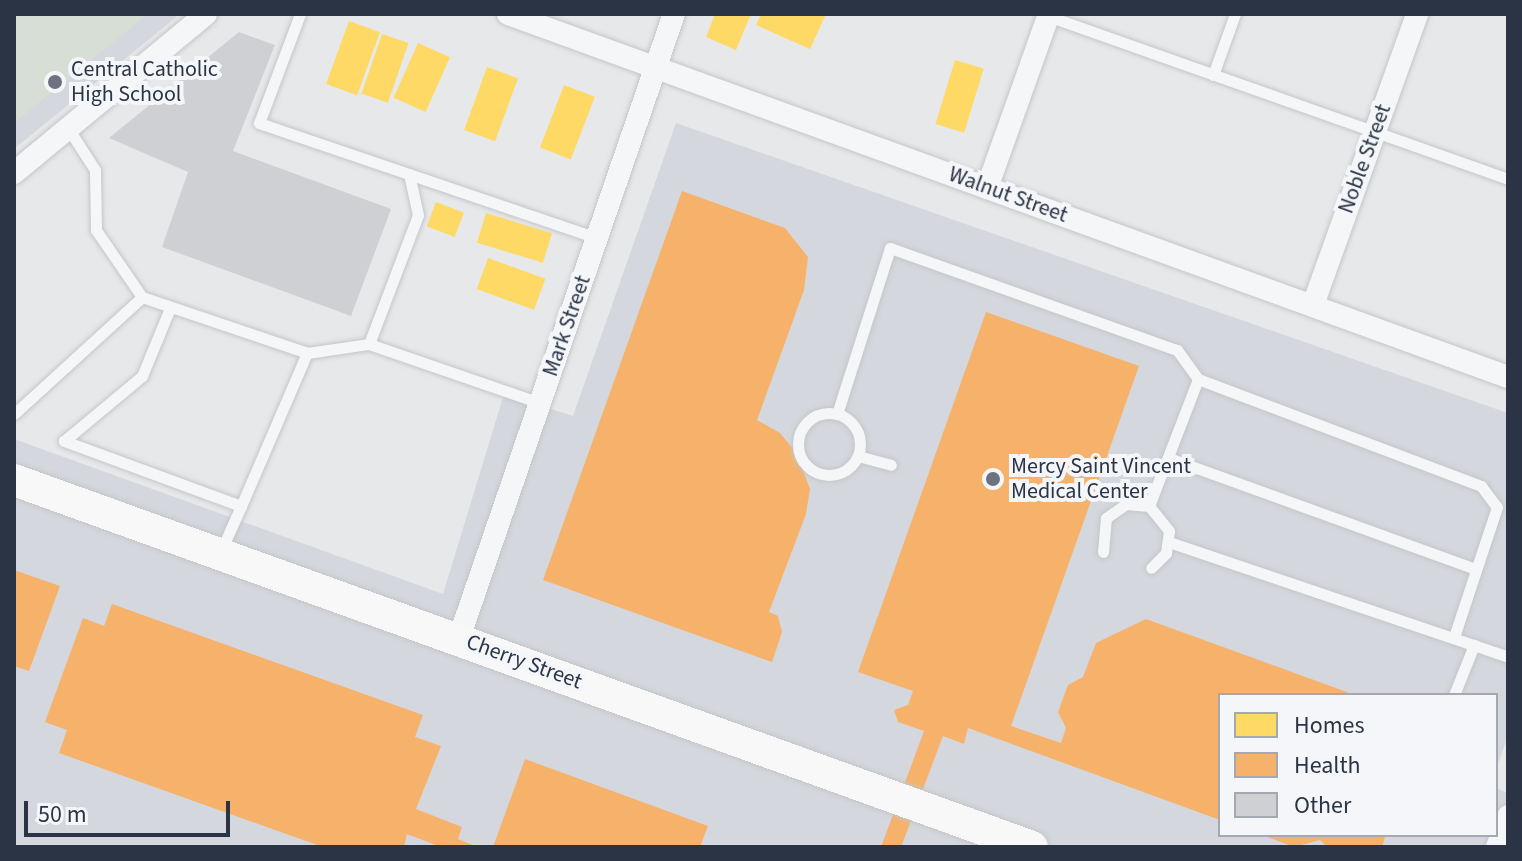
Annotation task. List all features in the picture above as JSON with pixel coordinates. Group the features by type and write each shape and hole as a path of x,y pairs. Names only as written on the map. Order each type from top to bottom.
{"main road":[{"name":"Cherry Street","path":"14,480 1032,847"}],"street":[{"path":"14,173 206,14"},
{"name":"Walnut Street","path":"508,14 1508,377"},
{"name":"Mark Street","path":"459,638 674,14"},
{"name":"Noble Street","path":"1313,305 1417,14"},
{"path":"987,188 1048,15"},
{"path":"1497,847 1508,816"}],"lane":[{"path":"300,14 259,123 597,238"},
{"path":"1213,75 1235,14"},
{"path":"1048,15 1508,179"},
{"path":"68,128 95,170 96,230 142,297 307,353 369,344 540,403"},
{"path":"369,344 418,215 409,174"},
{"path":"837,414 890,248 1177,350 1198,379 1481,486 1497,507 1454,637"},
{"path":"14,414 142,297"},
{"path":"170,308 142,376 64,441 241,506"},
{"path":"220,553 307,353"},
{"path":"1149,506 1198,379"},
{"path":"820,414 837,414 856,427 858,456 845,471 825,475 800,457 804,426 820,414"},
{"path":"858,456 891,465"},
{"path":"1169,458 1476,569"},
{"path":"1103,552 1106,518 1126,504 1149,506 1165,521 1169,542 1151,568"},
{"path":"1169,542 1508,657"},
{"path":"1455,693 1474,645"}],"shaded area":[{"name":"Central Catholic High School","path":"14,14 180,14 14,149"},
{"name":"Central Catholic High School","path":"14,14 148,14 14,123"},
{"name":"Mercy Saint Vincent Medical Center","path":"676,123 1508,413 1508,736 1498,764 1498,693 1218,693 1218,837 1498,837 1498,789 1508,793 1508,847 14,847 14,439 443,594 504,394 573,416"}],"building: Homes":[{"path":"715,14 751,14 736,50 706,37"},
{"path":"761,14 826,14 810,49 756,25"},
{"path":"349,21 380,32 357,95 326,84"},
{"path":"382,34 408,43 388,103 361,94"},
{"path":"418,43 450,57 426,112 394,98"},
{"path":"955,60 984,69 964,133 935,124"},
{"path":"487,67 518,78 495,141 464,130"},
{"path":"564,85 595,97 571,159 540,148"},
{"path":"436,202 464,213 455,237 427,226"},
{"path":"486,213 552,233 543,263 477,243"},
{"path":"488,258 545,279 534,310 477,289"}],"building: Health":[{"path":"682,191 785,228 808,257 804,290 757,420 780,433 797,454 810,489 806,514 769,612 778,616 782,632 772,662 543,580"},
{"path":"986,312 1139,366 1011,726 1061,743 1066,728 1058,712 1068,685 1083,677 1096,643 1146,619 1350,693 1218,693 1218,819 968,728 964,744 943,736 901,847 881,847 924,731 898,722 894,710 908,705 913,691 858,672"},
{"path":"14,570 60,586 29,671 14,666"},
{"path":"112,604 423,715 415,737 441,746 416,809 462,827 458,839 477,847 441,847 407,834 404,847 323,847 59,753 67,730 45,722 83,618 104,626"},
{"path":"525,759 708,826 700,847 493,847"},
{"path":"1267,837 1385,837 1382,847 1327,847 1320,840 1294,847"}],"building: Other":[{"path":"239,32 275,45 233,151 391,209 351,316 162,247 188,172 109,138"}],"place":[{"name":"Central Catholic High School","path":"55,82"},
{"name":"Mercy Saint Vincent Medical Center","path":"993,479"}]}
